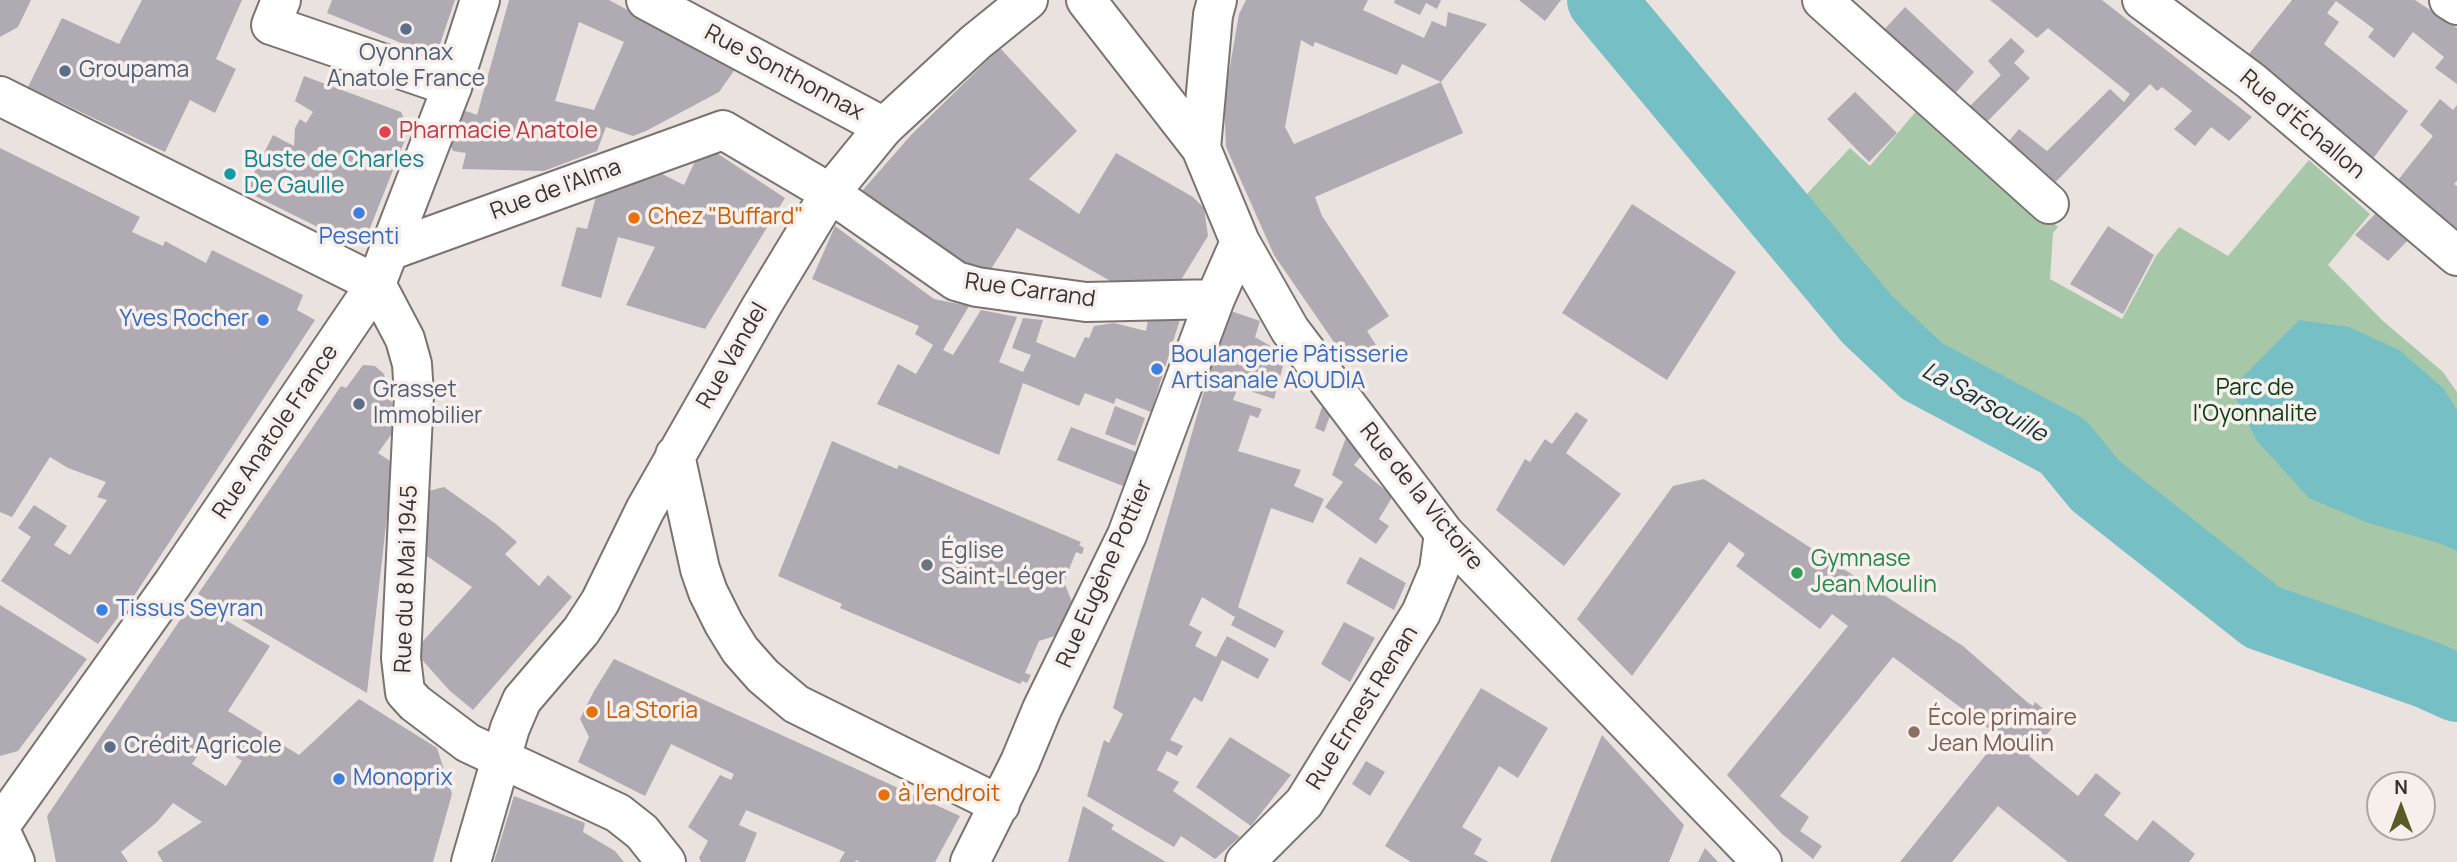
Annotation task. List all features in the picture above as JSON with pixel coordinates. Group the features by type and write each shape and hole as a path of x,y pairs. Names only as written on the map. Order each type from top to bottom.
{"street":[{"path":"281,0 271,25 452,87"},
{"name":"Rue Anatole France","path":"0,828 173,583 382,267 452,87 480,0"},
{"name":"Rue Sonthonnax","path":"646,0 884,127"},
{"name":"Rue Vandel","path":"471,862 500,758 522,700 581,631 600,602 675,454 830,193 884,127 976,41 1028,0"},
{"name":"Rue de la Victoire","path":"1086,0 1202,148 1240,242 1290,330 1444,533 1762,862"},
{"name":"Rue de la Victoire","path":"1202,148 1213,16 1217,0"},
{"path":"1822,0 2049,204"},
{"name":"Rue d'Échallon","path":"2142,0 2251,81 2457,256"},
{"path":"2449,0 2457,5"},
{"path":"0,96 382,267"},
{"name":"Rue de l'Alma","path":"382,267 723,130"},
{"name":"Rue Carrand","path":"723,130 830,193 956,281 977,287 1086,302 1215,299"},
{"name":"Rue Eugène Pottier","path":"970,862 1000,805 1042,709 1128,535 1215,299 1240,242"},
{"name":"Rue du 8 Mai 1945","path":"382,267 412,364 414,395 401,659 405,692 415,703 468,743 618,813 642,832 666,862"},
{"path":"675,454 700,569 708,592 740,650 763,676 796,704 1000,805"},
{"name":"Rue Ernest Renan","path":"1245,862 1304,803 1421,613 1439,569 1444,533"},
{"path":"0,828 15,862"}],"green space":[{"name":"Parc de l'Oyonnalite","path":"1923,103 2058,227 2053,233 2050,279 2122,319 2156,256 2179,227 2228,256 2309,160 2370,214 2328,265 2383,321 2443,372 2457,392 2457,654 2335,626 2275,601 2107,480 2074,444 1933,367 1820,257 1790,212 1850,148 1870,166"}],"water":[{"path":"2299,320 2349,327 2399,350 2443,388 2457,410 2457,551 2439,543 2368,523 2309,498 2257,441 2231,389"}],"building":[{"path":"0,0 31,0 18,27 0,37"},
{"path":"142,0 242,0 216,59 236,69 215,113 190,100 165,152 28,87 62,18 119,44"},
{"name":"Oyonnax Anatole France","path":"332,0 455,0 440,44 426,53 327,13"},
{"path":"509,0 609,0 736,68 719,92 633,136 606,127 597,151 544,171 462,169 466,153 453,151 450,144 458,115 466,111 477,115","holes":["579,22 624,42 594,110 555,101"]},
{"path":"1246,0 1368,0 1363,10 1424,38 1432,21 1446,27 1448,12 1487,24 1441,82 1463,133 1315,197 1322,216 1389,316 1367,331 1376,345 1349,364 1274,255 1226,147 1224,101 1239,14","holes":["1301,40 1313,47 1315,42 1397,75 1402,64 1441,82 1294,144 1285,127"]},
{"path":"1395,0 1441,0 1437,9 1426,3 1420,15 1394,3"},
{"path":"1519,0 1561,0 1545,21"},
{"path":"1990,0 2102,0 2252,117 2229,141 2211,127 2195,146 2174,129 2192,111 2162,87 2157,91 2150,84 2049,189 2004,147 2019,129 2047,151 2110,89 2124,102 2130,94 2048,28 2037,38"},
{"path":"2292,0 2415,0 2457,28 2457,84 2435,68 2444,57 2413,32 2394,58 2368,37 2374,29 2336,1 2327,13 2339,22 2324,44 2408,111 2372,160 2245,59"},
{"path":"1905,7 1974,72 1952,97 1883,31"},
{"path":"2011,38 2025,51 2014,63 2030,78 1983,126 1966,110 2001,75 1988,61"},
{"path":"1000,48 1077,131 1029,179 1079,214 1116,153 1193,197 1204,208 1208,236 1181,280 1135,295 1017,228 991,269 956,263 862,191 911,135"},
{"path":"304,76 401,112 409,130 368,233 365,232 358,239 350,239 348,242 245,191 273,135 294,146 295,128 300,119 306,123 313,112 295,101"},
{"path":"1855,92 1897,133 1869,162 1827,119"},
{"path":"2440,99 2453,110 2457,105 2457,181 2454,184 2457,186 2457,229 2398,180 2433,136 2420,125"},
{"path":"703,144 785,198 705,329 626,305 655,247 618,237 601,298 561,286 577,227 587,229 597,193 652,169 684,185"},
{"path":"0,148 140,217 132,232 163,246 165,241 206,263 212,250 303,295 297,310 315,320 134,596 98,644 1,581 31,537 18,528 34,505 67,526 54,545 70,555 107,500 97,497 106,482 68,468 50,457 12,517 0,512"},
{"path":"1632,204 1736,272 1667,380 1562,313"},
{"path":"2376,213 2408,240 2388,261 2355,235"},
{"path":"835,226 934,299 969,306 943,350 953,355 981,310 1017,317 999,362 1023,372 1031,355 1012,348 1023,318 1043,320 1036,342 1075,358 1085,337 1089,338 1094,326 1114,323 1146,331 1148,319 1182,313 1151,412 1116,398 1114,404 1085,393 1079,406 1023,383 999,455 877,404 898,364 916,374 933,345 915,334 919,326 812,279"},
{"path":"2108,226 2154,255 2123,314 2070,284"},
{"path":"1222,308 1260,321 1255,337 1286,355 1274,399 1238,387 1233,400 1262,409 1258,418 1250,415 1238,451 1301,470 1294,486 1324,499 1313,523 1271,508 1238,607 1284,631 1275,648 1231,625 1235,617 1202,597 1189,625 1202,632 1195,646 1216,657 1227,636 1269,659 1258,679 1222,660 1202,702 1194,697 1170,740 1183,746 1177,756 1167,751 1157,770 1179,782 1173,791 1240,837 1215,859 1181,836 1174,847 1087,796 1104,740 1109,743 1123,714 1113,708 1215,353"},
{"path":"363,365 375,366 384,374 398,425 378,453 393,463 367,693 198,594 341,386 346,388"},
{"path":"1323,404 1331,413 1324,432 1315,428"},
{"path":"1115,406 1145,418 1135,446 1105,434"},
{"path":"1576,412 1588,420 1566,453 1621,494 1564,566 1496,510 1525,459 1530,462 1545,439 1552,444"},
{"path":"1071,427 1139,453 1128,488 1057,460"},
{"path":"1347,435 1362,455 1354,465 1393,496 1379,519 1389,526 1376,544 1325,507 1343,482 1332,475"},
{"name":"Église Saint-Léger","path":"832,441 897,469 899,465 1081,542 1079,545 1084,548 1082,554 1076,552 1064,582 1072,602 1079,604 1061,634 1039,641 1025,673 1031,675 1027,683 1022,681 1020,684 840,608 842,604 778,576"},
{"path":"1704,479 1963,646 2027,702 2033,706 2035,702 2058,721 2029,756 2078,796 2096,773 2121,793 2104,815 2137,841 2153,820 2195,854 2189,862 2068,862 1998,806 1952,862 1900,862 2000,737 1893,657 1780,796 1809,817 1800,831 1822,846 1813,859 1782,834 1727,775 1848,626 1832,614 1820,629 1736,566 1745,554 1729,542 1632,676 1577,619 1673,486"},
{"path":"444,487 517,542 505,554 539,586 548,575 572,597 473,710 450,691 414,651 472,587 421,552 429,491"},
{"path":"1360,557 1406,583 1394,610 1346,583"},
{"path":"193,601 270,646 228,711 299,755 359,699 437,748 452,794 433,862 163,862 157,852 202,822 173,803 157,822 121,852 128,862 56,862 47,816","holes":["209,739 242,761 226,786 192,764"]},
{"path":"0,605 87,659 18,751 0,756"},
{"path":"1344,622 1375,638 1350,682 1321,664"},
{"path":"614,659 960,816 935,862 839,862 845,852 746,810 739,825 757,833 745,862 701,862 699,858 708,841 688,827 720,775 731,780 734,774 671,744 645,796 578,762 589,737 580,719"},
{"path":"1481,688 1548,728 1518,778 1499,766 1462,827 1482,839 1474,854 1489,862 1411,862 1385,846"},
{"path":"1602,735 1684,825 1669,862 1550,862"},
{"path":"1230,737 1291,775 1251,826 1196,787"},
{"path":"1366,761 1385,772 1370,796 1352,784"},
{"path":"514,796 585,823 583,832 615,851 624,862 494,862"},
{"path":"1083,806 1114,825 1111,829 1166,862 1068,862"},
{"path":"1705,848 1718,862 1698,862"}],"waterway":[{"name":"La Sarsouille","path":"1601,0 1867,319 1922,371 2063,446 2096,486 2262,617 2428,675 2457,688"}],"place":[{"name":"Oyonnax Anatole France","path":"406,29"},
{"name":"Groupama","path":"65,71"},
{"name":"Pharmacie Anatole","path":"385,132"},
{"name":"Buste de Charles De Gaulle","path":"230,174"},
{"name":"Pesenti","path":"359,213"},
{"name":"Chez \"Buffard\"","path":"634,218"},
{"name":"Yves Rocher","path":"263,320"},
{"name":"Boulangerie Pâtisserie Artisanale AOUDIA","path":"1157,369"},
{"name":"Grasset Immobilier","path":"359,404"},
{"name":"Église Saint-Léger","path":"927,565"},
{"name":"Gymnase Jean Moulin","path":"1797,573"},
{"name":"Tissus Seyran","path":"102,610"},
{"name":"La Storia","path":"592,712"},
{"name":"École primaire Jean Moulin","path":"1914,732"},
{"name":"Crédit Agricole","path":"110,747"},
{"name":"Monoprix","path":"339,779"},
{"name":"à l'endroit","path":"884,795"}]}
